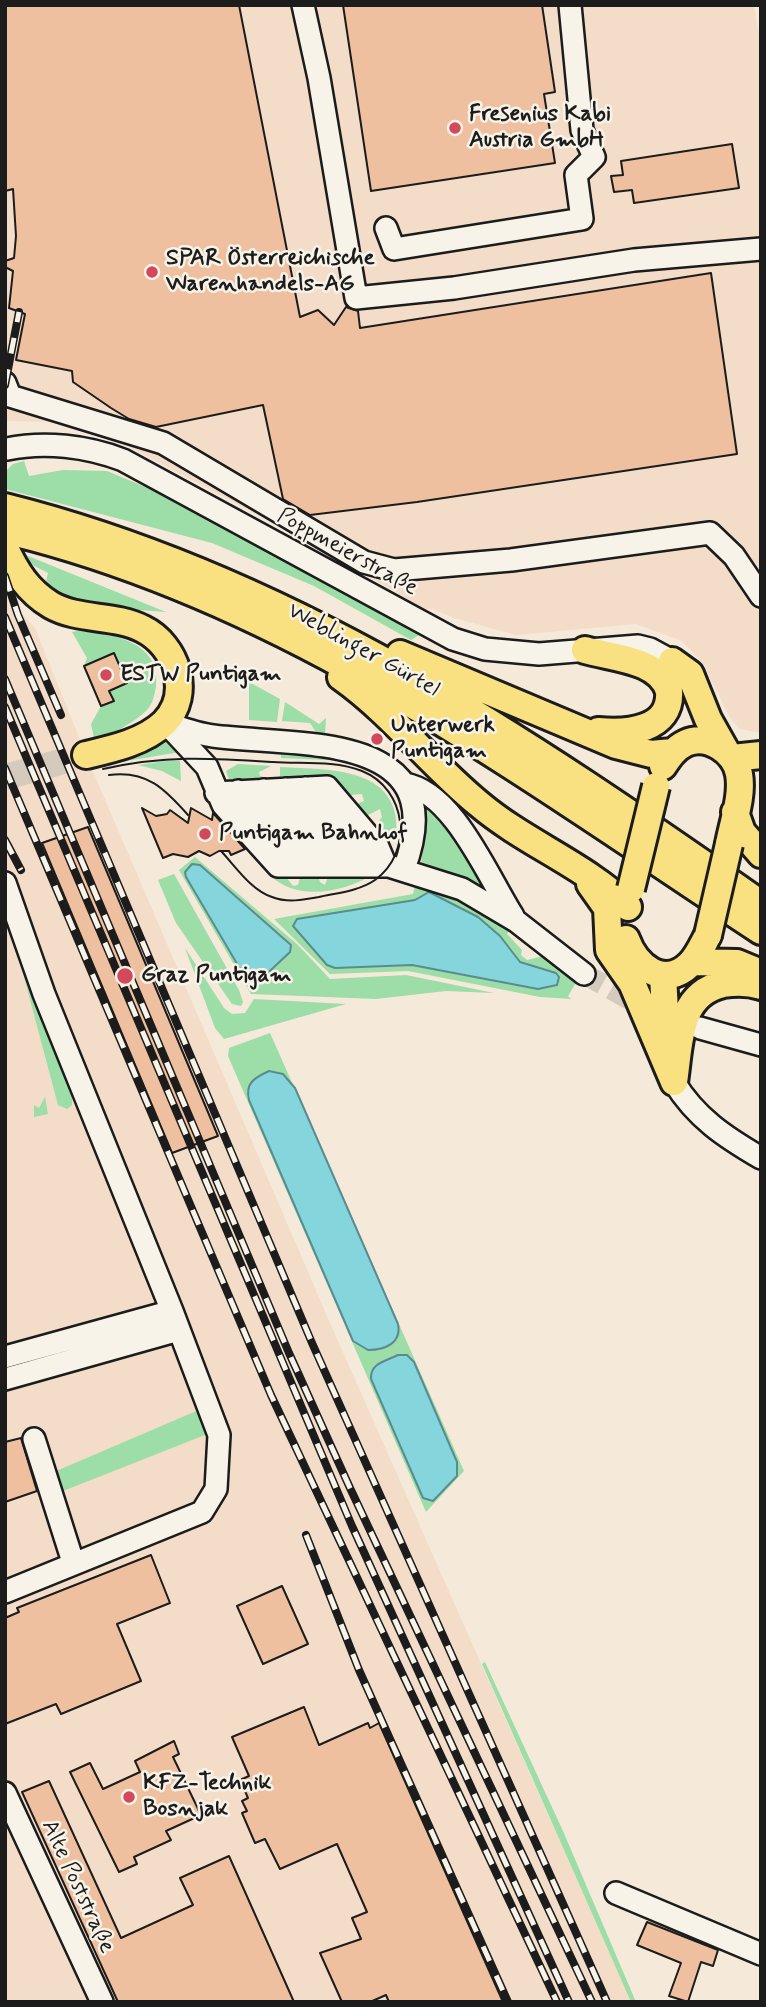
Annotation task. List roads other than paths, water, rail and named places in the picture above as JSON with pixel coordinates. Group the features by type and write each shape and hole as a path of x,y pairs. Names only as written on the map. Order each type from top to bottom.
{"main road":[{"name":"Weblinger Gürtel","path":"7,529 77,526 171,559 254,594 347,640 588,783 761,904"},
{"path":"7,529 22,579 48,603 69,613 134,625 163,643 174,660 178,678 174,706 164,722 129,743 86,755"},
{"name":"Weblinger Gürtel","path":"7,529 148,574 257,619 345,664 512,765 761,931"},
{"path":"257,619 291,648 338,675 369,698 481,806 568,864 629,898"},
{"path":"347,640 371,640 634,750 651,754 709,743 729,754 761,755"},
{"path":"585,650 649,667 667,683 670,698 664,713 649,726 621,732 586,730"},
{"path":"672,661 688,701 689,734 656,786 629,898 625,938 633,957 647,971 663,975 681,971 692,962 708,935 738,801 761,772"},
{"path":"672,661 690,674 708,719 739,774 738,801 742,832 761,854"},
{"path":"568,864 595,888 607,908 609,950 632,983 674,1082"},
{"path":"692,962 737,963 761,973"},
{"path":"663,975 668,1060 674,1082"},
{"path":"674,1082 683,1020 692,1001 709,987 751,983 761,986"}],"street":[{"path":"303,5 319,78 356,298 454,288 635,260 761,249"},
{"path":"386,228 394,248 582,219 576,175 594,157 582,131 569,5"},
{"path":"5,383 10,396 163,443 365,562 394,570 511,560 710,533 734,556 761,596"},
{"name":"Poppmeierstraße","path":"6,452 60,446 102,452 123,460 453,639 517,653 638,646 672,661"},
{"path":"164,722 210,736 331,744 356,751 379,762 404,784 425,791 444,807 516,920"},
{"path":"164,722 207,767 223,805 278,866 386,867 462,889 516,920 584,974"},
{"path":"386,867 414,843 416,826 404,784"},
{"path":"216,793 295,789 386,867"},
{"path":"295,789 345,866"},
{"path":"263,790 322,866"},
{"path":"238,791 300,866"},
{"path":"5,883 44,994 219,1435 216,1489 202,1512 73,1562 5,1592"},
{"path":"700,1028 761,1045"},
{"path":"674,1082 696,1113 719,1133 761,1158"},
{"path":"5,1357 176,1321"},
{"path":"5,1379 176,1321"},
{"path":"34,1439 73,1562"},
{"name":"Alte Poststraße","path":"5,1794 102,2002"},
{"path":"616,1893 761,1954"}],"water":[{"path":"192,864 200,865 291,945 290,952 256,984 246,979 186,877 185,872"},
{"path":"429,892 478,917 500,936 520,962 556,973 559,977 557,985 538,989 412,965 335,968 327,965 293,926 297,919 415,900"},
{"path":"269,1071 283,1074 295,1088 398,1324 399,1331 395,1341 386,1347 368,1350 353,1341 249,1100 248,1089 252,1082"},
{"path":"398,1355 407,1355 414,1362 457,1462 457,1476 433,1501 423,1498 371,1379 376,1366"}],"tunnel":[{"path":"5,777 86,755"},
{"path":"584,974 649,1010"}],"tram line":[{"path":"103,769 147,761 188,759 340,765 362,771 377,780 396,806 400,822 396,854 375,880 355,889 307,899 283,900 264,894 244,877 221,851"},
{"path":"109,775 134,775 154,783 188,815"}],"railway":[{"path":"5,385 19,312"},
{"path":"5,576 18,615 61,715"},
{"path":"5,617 312,1343 607,2002"},
{"path":"5,679 289,1353 592,2002"},
{"path":"5,707 352,1526 569,2002"},
{"path":"5,768 271,1395 557,2002"},
{"path":"5,840 21,870"},
{"path":"306,1535 359,1670 508,2002"}],"place":[{"name":"Fresenius Kabi Austria GmbH","path":"455,128"},
{"name":"SPAR Österreichische Warenhandels-AG","path":"152,272"},
{"name":"ESTW Puntigam","path":"106,675"},
{"name":"Unterwerk Puntigam","path":"377,739"},
{"name":"Puntigam Bahnhof","path":"205,834"},
{"name":"Graz Puntigam","path":"125,976"},
{"name":"KFZ-Technik Bosnjak","path":"129,1797"}]}
